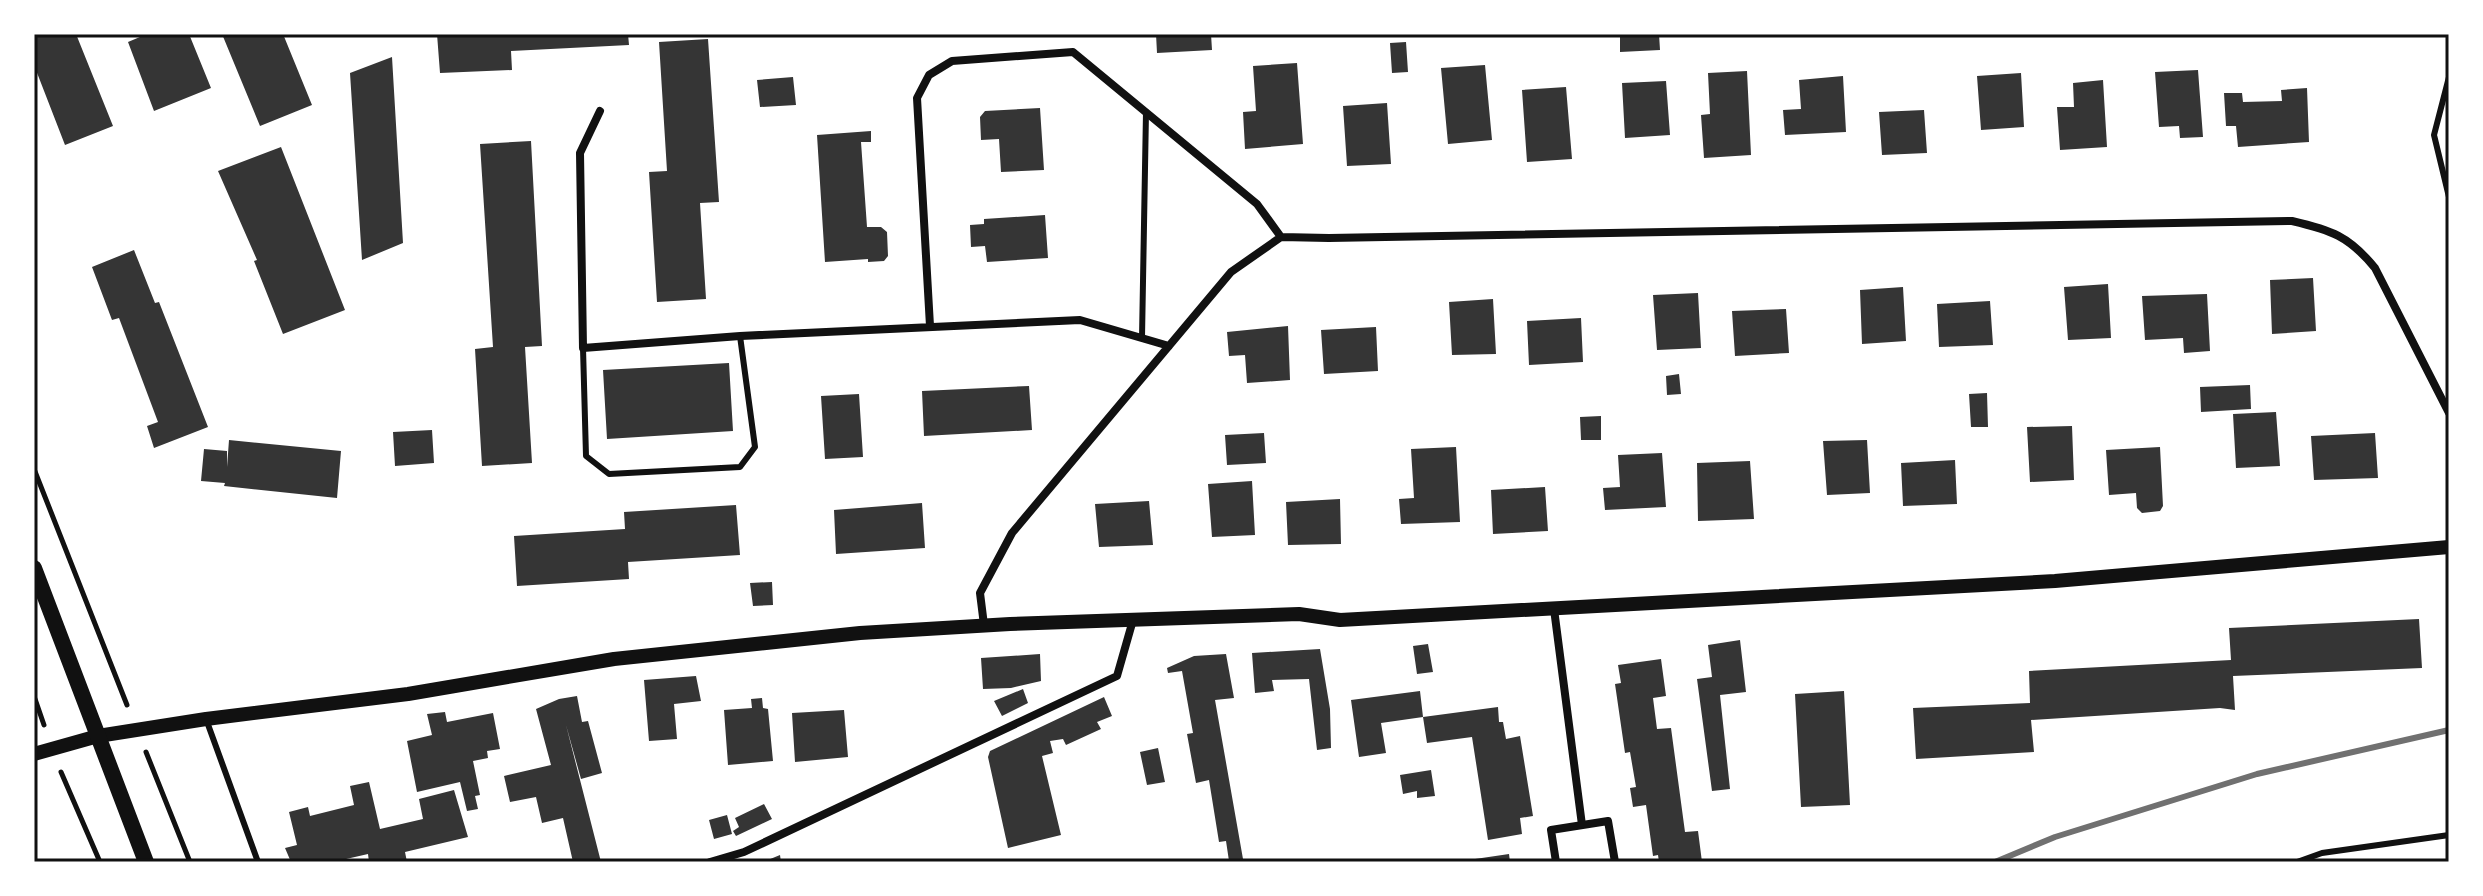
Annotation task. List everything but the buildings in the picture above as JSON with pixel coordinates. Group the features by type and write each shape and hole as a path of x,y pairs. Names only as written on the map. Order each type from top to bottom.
{"main road":[{"path":"34,568 146,862"}],"street":[{"path":"930,326 917,98 929,75 952,61 1073,52 1257,204 1281,237"},
{"path":"600,111 580,153 583,348 740,336 1080,320 1169,346"},
{"path":"984,625 980,593 1012,533 1231,272 1281,237 2292,221 2330,230 2360,250 2375,268 2449,413"},
{"path":"34,754 98,736 408,694 614,659 860,633 984,625 1299,614 1340,620 1554,609 2055,581 2449,547"},
{"path":"1554,609 1582,825"},
{"path":"710,862 744,852 1117,676 1133,620"},
{"path":"1556,862 1551,830 1608,821 1615,862"}],"lane":[{"path":"2449,77 2434,135 2449,197"},
{"path":"1142,338 1146,112"},
{"path":"583,348 586,456 609,474 740,467 755,447 740,336"},
{"path":"206,719 258,862"},
{"path":"2297,862 2322,853 2449,835"}],"path":[{"path":"34,469 190,862"},
{"path":"34,696 50,749 100,862"}],"railway":[{"path":"1995,862 2055,837 2257,774 2449,730"}]}
